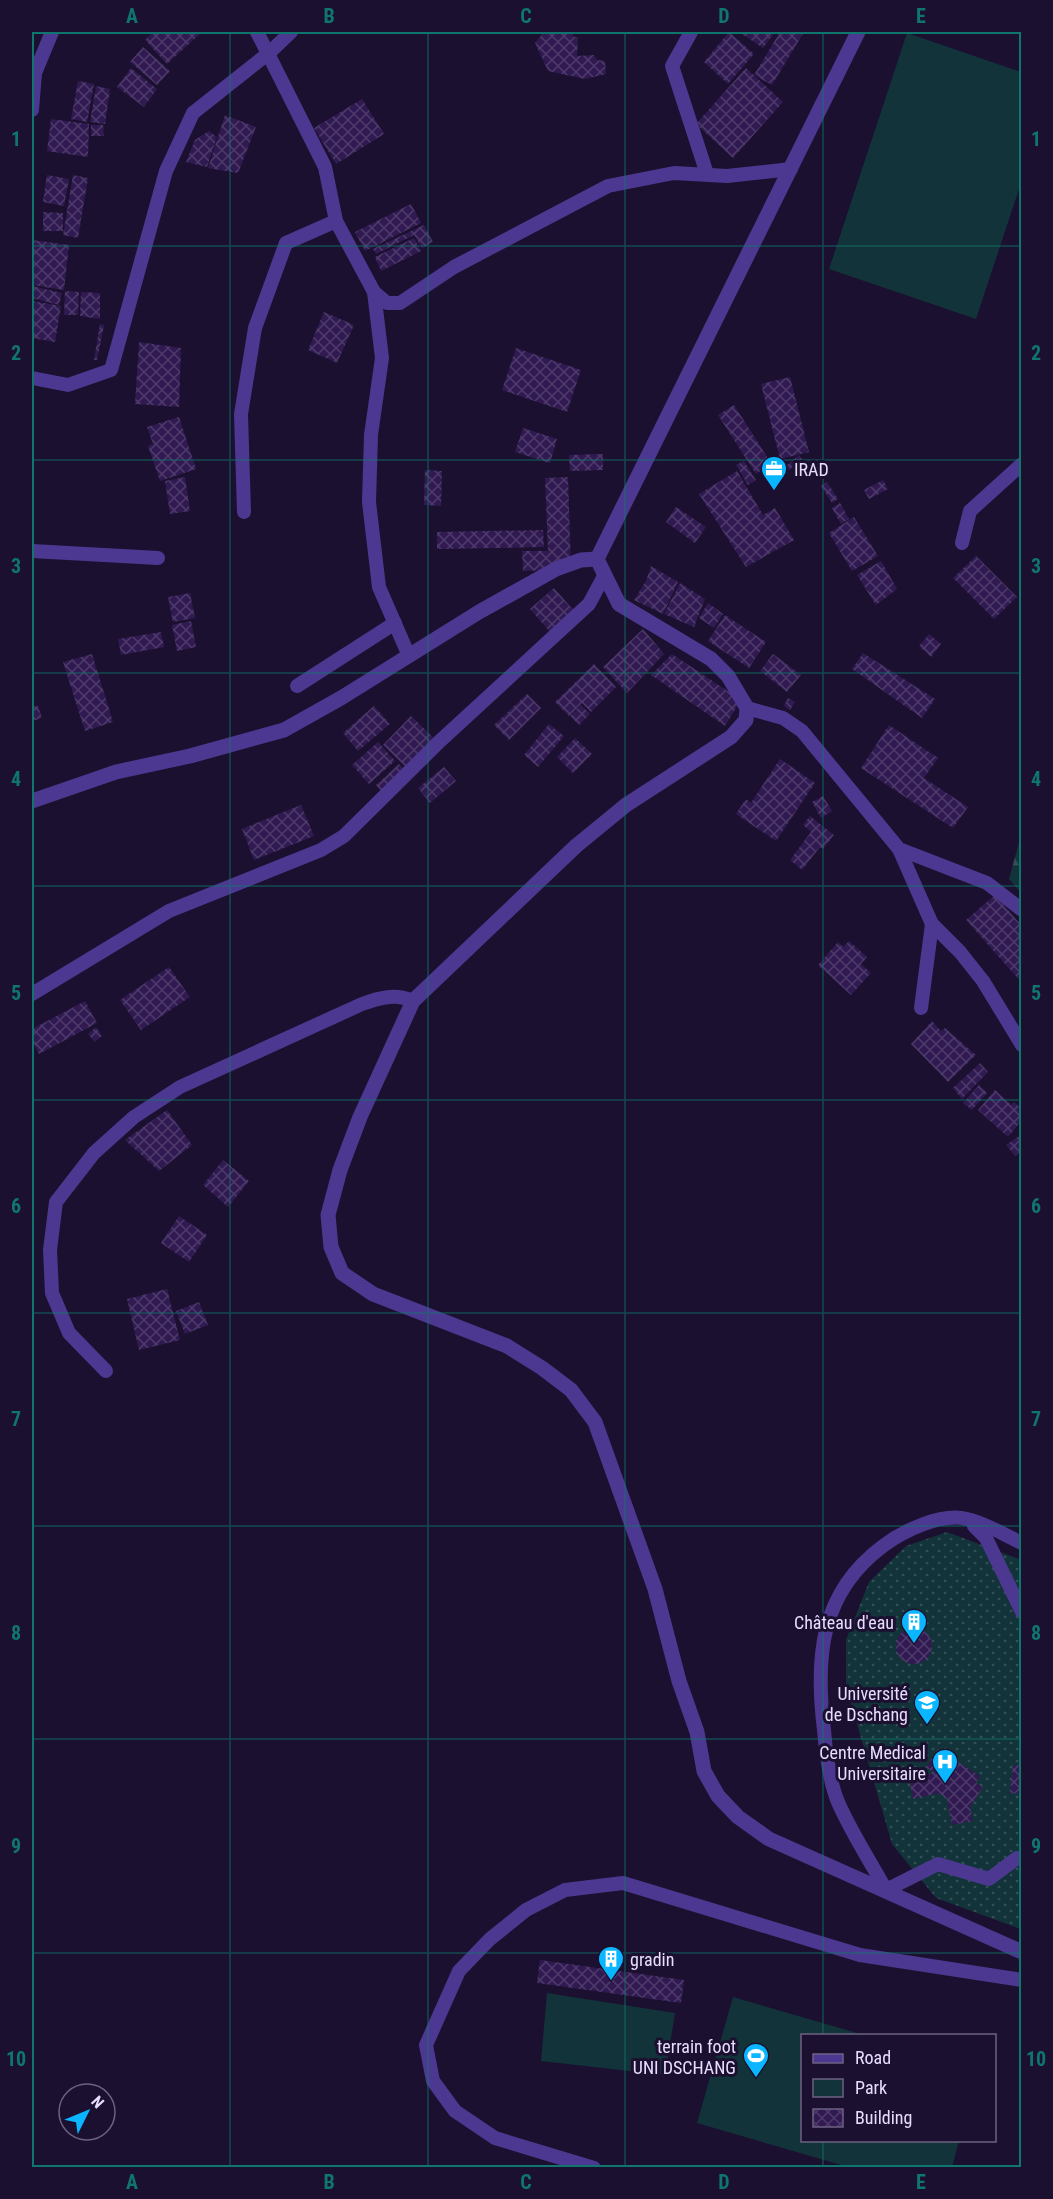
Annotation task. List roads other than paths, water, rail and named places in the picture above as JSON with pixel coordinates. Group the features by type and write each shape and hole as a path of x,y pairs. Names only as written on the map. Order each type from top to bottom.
{"street":[{"path":"32,110 35,72 52,32"},
{"path":"257,32 270,52 325,167 336,221 374,291 387,303 400,303 454,267 608,186 674,173 727,176 791,169"},
{"path":"32,378 68,385 111,370 166,171 193,113 270,52 291,32"},
{"path":"691,32 672,66 707,174"},
{"path":"858,32 597,559 619,604 711,659 728,676 747,708 746,720 731,737 626,805 576,846 413,1001 360,1117 339,1170 328,1215 331,1247 342,1273 373,1294 507,1346 571,1390 595,1422 655,1589 679,1681 697,1732 704,1771 718,1796 738,1817 769,1839 1022,1952"},
{"path":"244,512 241,414 255,328 286,243 336,221"},
{"path":"374,291 382,358 371,435 369,502 379,587 409,656"},
{"path":"962,543 970,511 1022,464"},
{"path":"32,551 158,558"},
{"path":"32,801 116,772 190,756 284,730 479,612 556,569 581,560 597,559"},
{"path":"32,994 169,911 321,850 344,836 440,741 589,604 604,576"},
{"path":"297,686 394,623"},
{"path":"747,708 783,718 802,731 899,849 932,924 960,952 983,981 1022,1045"},
{"path":"899,849 987,883 1007,896 1022,910"},
{"path":"921,1008 932,924"},
{"path":"106,1371 69,1333 52,1293 50,1250 56,1202 94,1153 134,1117 180,1087 383,996 405,997 413,1001"},
{"path":"886,1890 837,1800 826,1748 819,1694 820,1651 834,1604 862,1562 896,1536 926,1522 966,1518 1022,1543"},
{"path":"966,1518 987,1538 1022,1612"},
{"path":"886,1890 938,1864 989,1879 1017,1858"},
{"path":"594,2168 495,2138 455,2111 433,2081 426,2045 459,1971 490,1940 526,1910 565,1890 623,1883 860,1955 1022,1980"}],"place":[{"name":"IRAD","path":"774,492"},
{"name":"Château d'eau","path":"914,1645"},
{"name":"Université de Dschang","path":"927,1726"},
{"name":"Centre Medical Universitaire","path":"945,1785"},
{"name":"gradin","path":"611,1982"},
{"name":"terrain foot UNI DSCHANG","path":"756,2079"}]}
